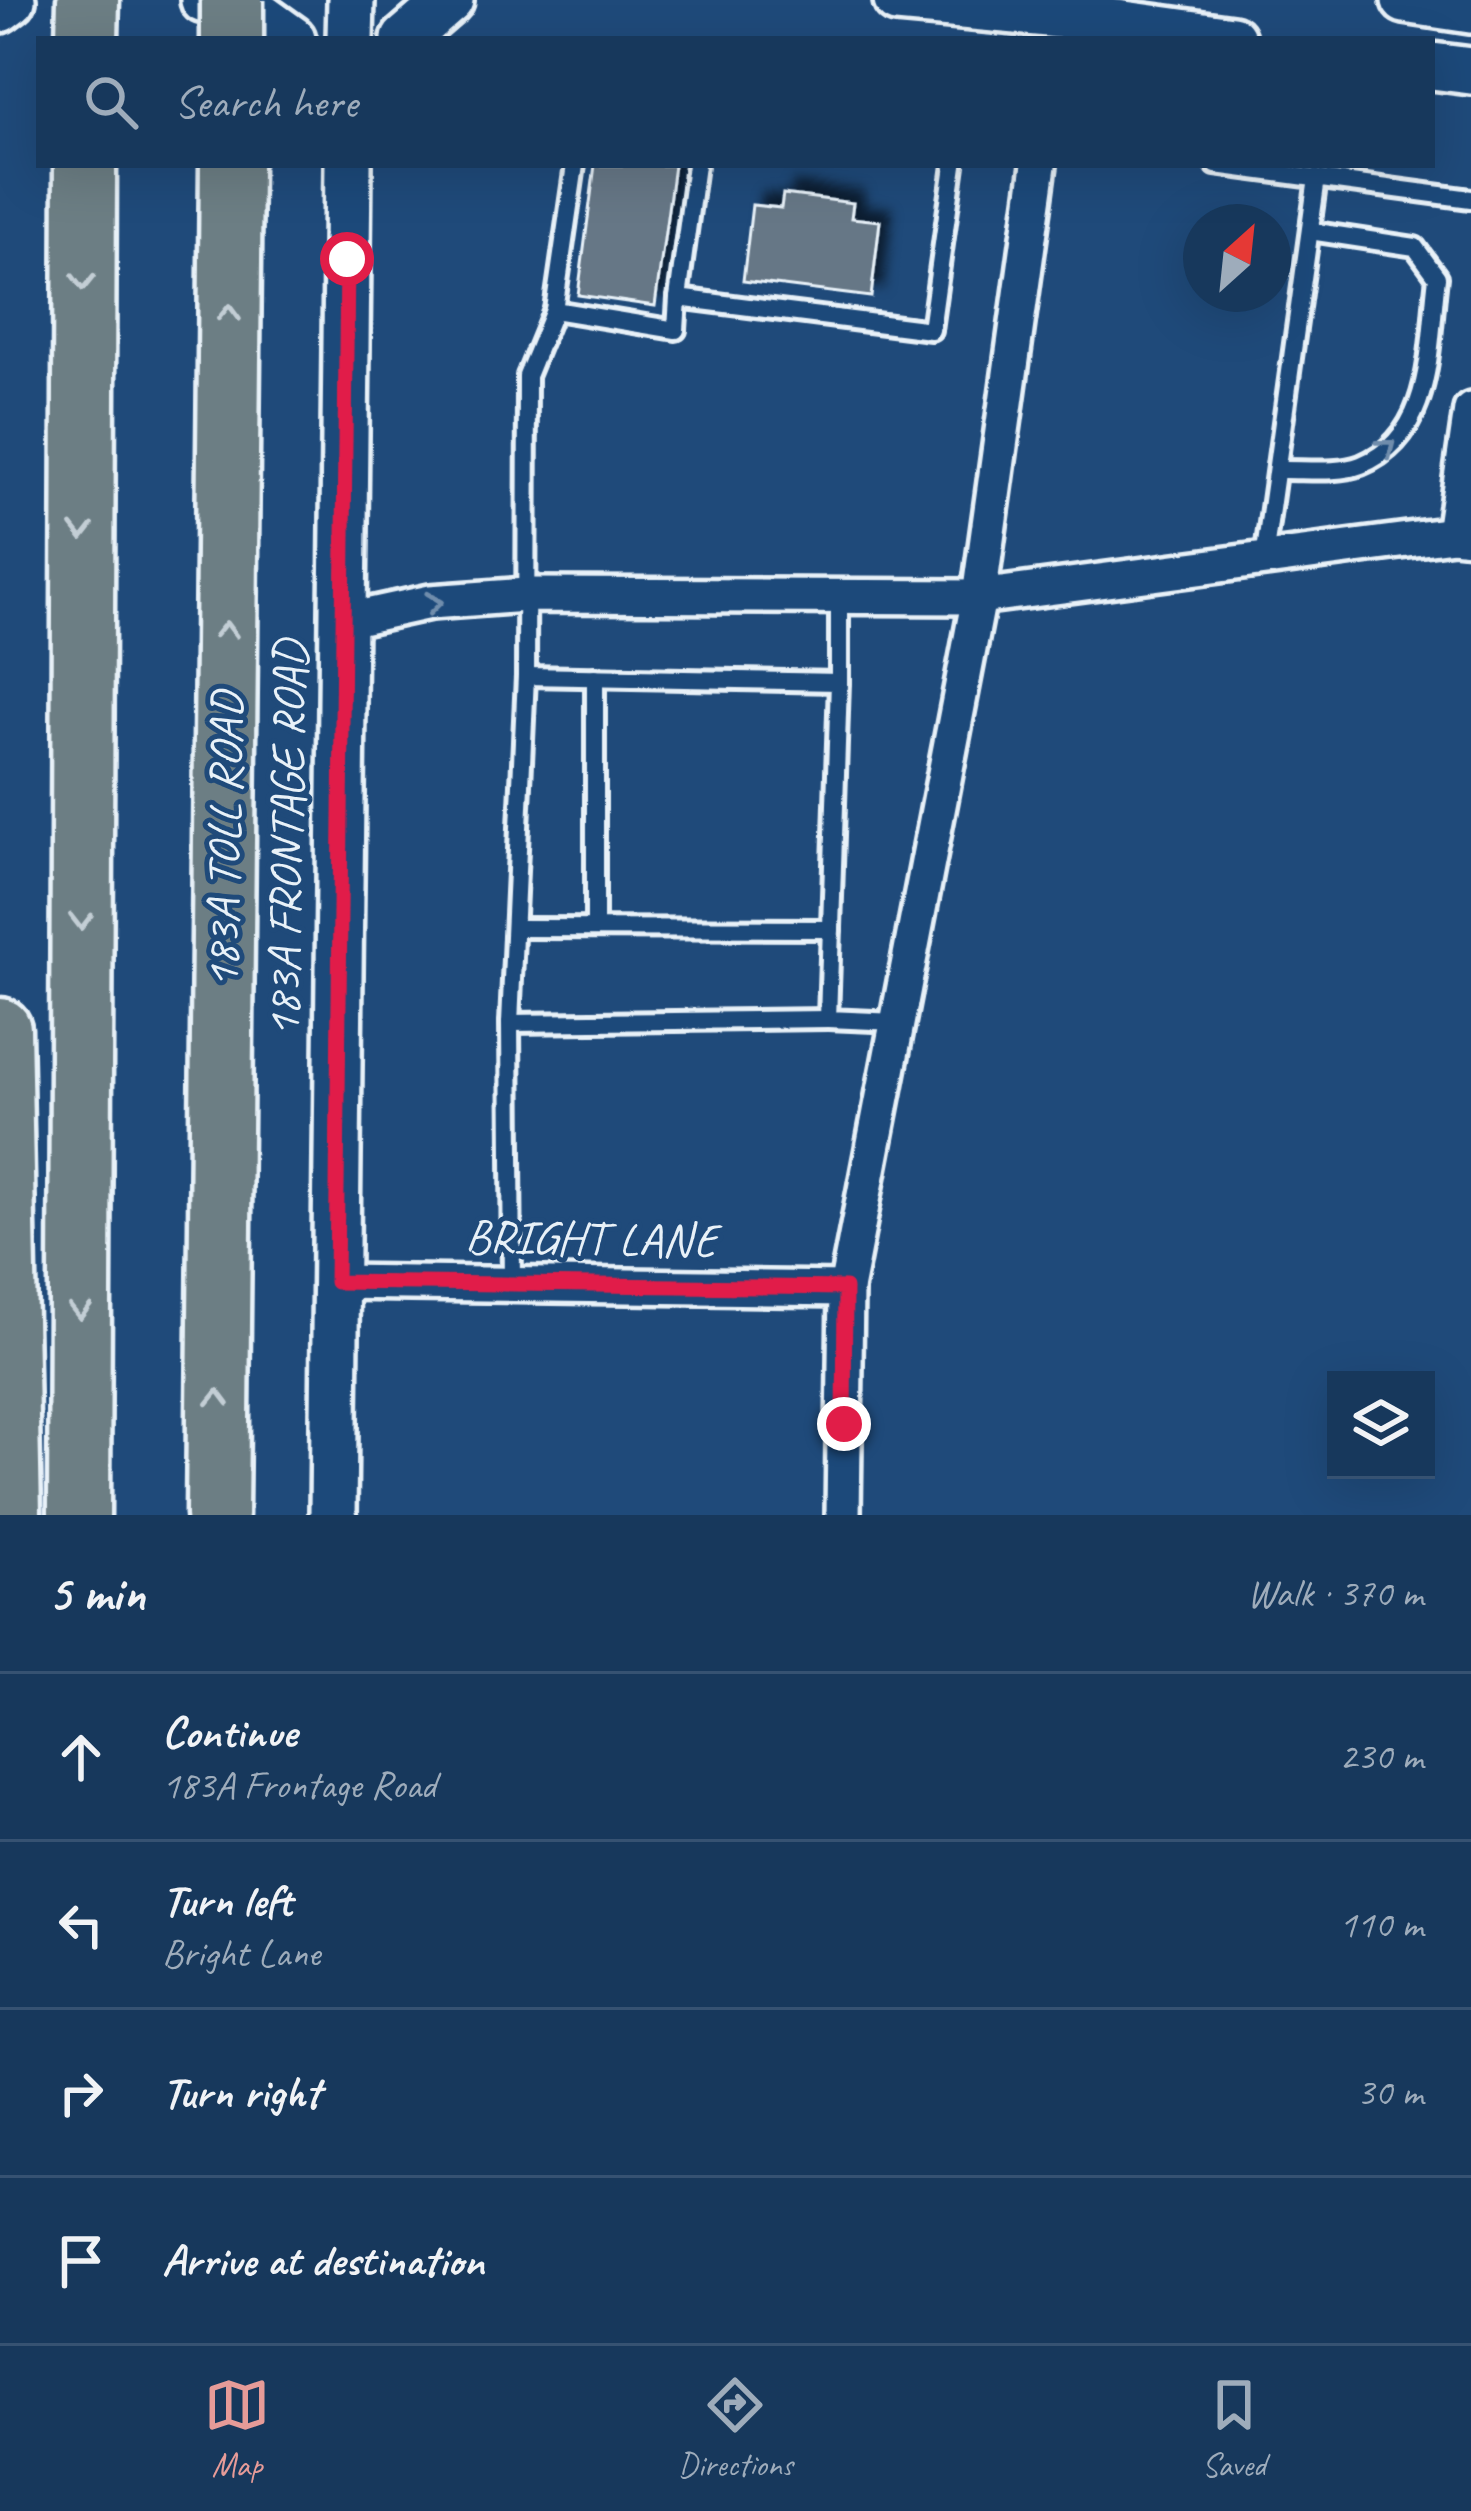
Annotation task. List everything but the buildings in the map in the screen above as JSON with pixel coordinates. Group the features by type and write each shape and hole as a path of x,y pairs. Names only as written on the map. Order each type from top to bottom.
{"highway":[{"path":"87,36 88,0"},
{"path":"232,0 232,36"},
{"path":"79,1515 85,168"},
{"name":"183A TOLL ROAD","path":"217,1515 230,168"},
{"path":"0,1029 10,1515"}],"main road":[{"path":"0,9 12,0"},
{"path":"204,0 246,6 288,36"},
{"path":"350,36 351,0"},
{"path":"408,36 450,0"},
{"path":"897,0 1058,27 1188,36"},
{"path":"1405,0 1471,10"},
{"path":"1435,66 1471,71"},
{"name":"183A FRONTAGE ROAD","path":"333,1515 348,168"}],"street":[{"path":"842,1515 845,1288 979,597 1040,168"},
{"path":"343,621 430,602 526,596 979,597 1462,535 1471,410"},
{"name":"BRIGHT LANE","path":"336,1282 845,1288"}],"lane":[{"path":"512,1285 510,1023 526,676 526,376 554,310 575,168"},
{"path":"554,310 676,330 697,168"},
{"path":"678,298 931,330 954,168"},
{"path":"1239,168 1471,199"},
{"path":"1264,559 1317,178"},
{"path":"1276,470 1357,467 1396,444 1418,412 1437,277 1415,247 1310,231"},
{"path":"828,1019 839,596"},
{"path":"526,676 839,682"},
{"path":"595,677 595,928"},
{"path":"515,928 831,929"},
{"path":"510,1023 897,1022"}],"route":[{"path":"347,259 336,1282 845,1288 844,1424"}]}
